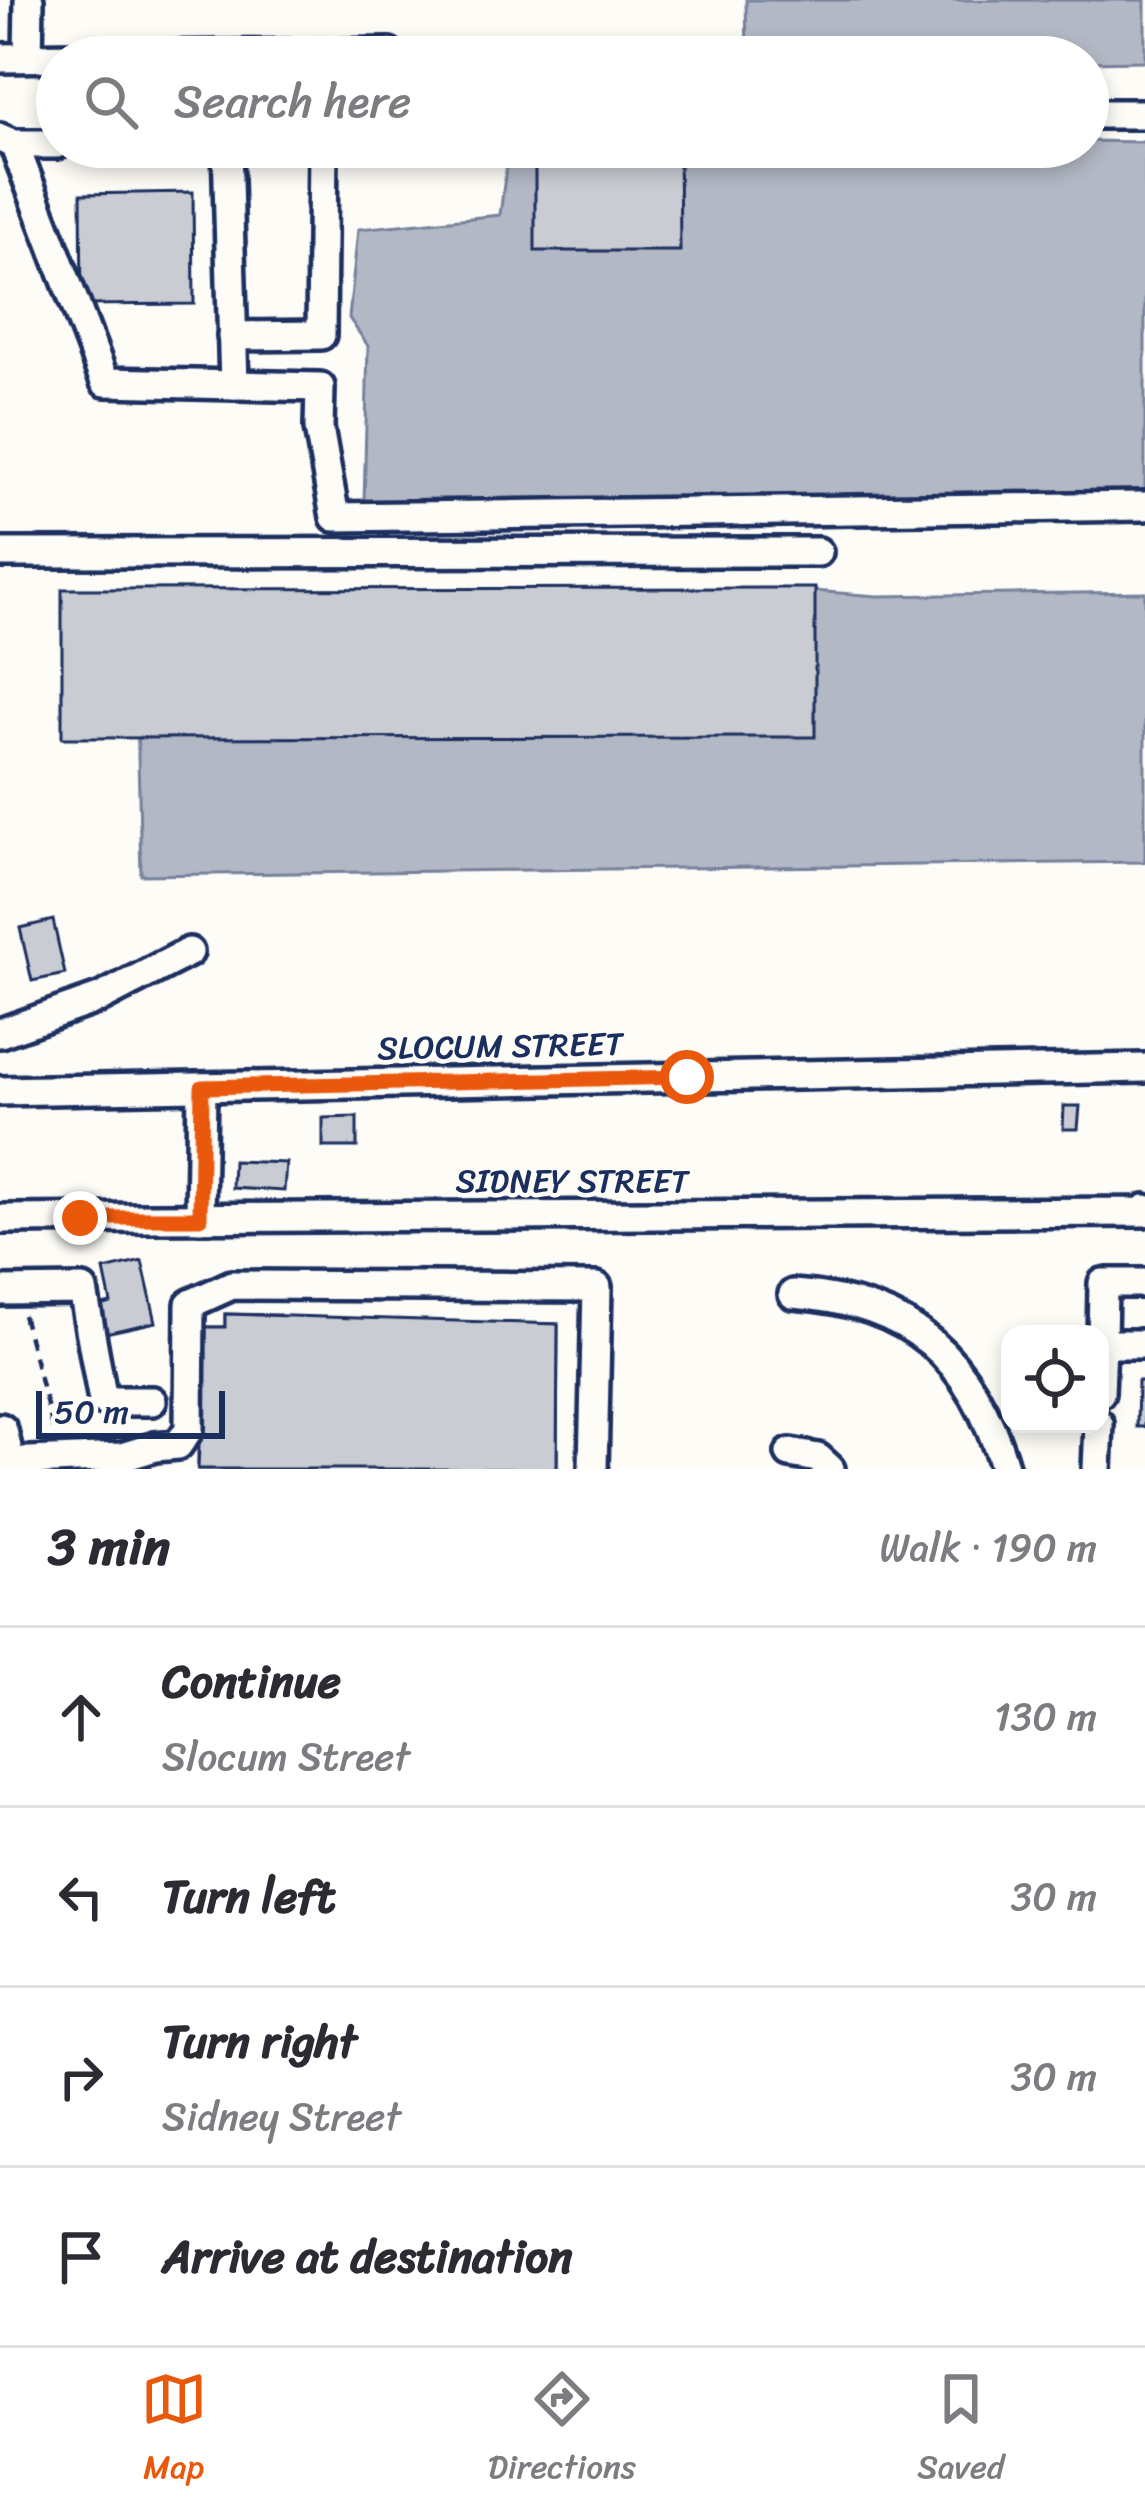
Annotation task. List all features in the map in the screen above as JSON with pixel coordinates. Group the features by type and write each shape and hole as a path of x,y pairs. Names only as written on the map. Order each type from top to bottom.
{"street":[{"path":"14,57 29,0"},
{"path":"1109,114 1145,114"},
{"path":"7,141 105,382 320,387 319,428 334,517 1145,506"},
{"path":"227,168 233,385"},
{"path":"232,336 320,335 323,168"},
{"path":"0,553 818,552"},
{"path":"0,1033 102,997 189,952"},
{"name":"SLOCUM STREET","path":"0,1091 1145,1068"},
{"path":"200,1218 202,1087"},
{"name":"SIDNEY STREET","path":"0,1219 1144,1211"},
{"path":"1102,1325 1103,1283 1145,1283"},
{"path":"6,1454 123,1463 178,1457 189,1430 190,1304 232,1285 597,1287 593,1469"},
{"path":"8,1291 82,1290 103,1401 152,1401"},
{"path":"793,1294 867,1305 935,1345 974,1389 988,1416 996,1468"},
{"path":"1109,1344 1145,1344"},
{"path":"1097,1469 1099,1433"},
{"path":"790,1453 818,1458 830,1469"}],"path":[{"path":"8,1291 62,1459"}],"shaded area":[{"path":"746,0 1145,0 1145,61 1109,62 1109,36 747,36"},
{"path":"1109,141 1145,142 1145,497 364,503 368,346 349,318 358,229 500,215 506,168 1109,168"},
{"path":"814,591 877,596 1145,592 1145,862 141,875 134,596"}],"building":[{"path":"535,168 679,168 680,251 535,251"},
{"path":"193,192 194,304 82,305 81,194"},
{"path":"815,588 815,737 62,738 62,589"},
{"path":"53,920 65,974 32,981 20,928"},
{"path":"1064,1106 1080,1106 1078,1129 1063,1129"},
{"path":"357,1117 357,1147 323,1147 323,1118"},
{"path":"233,1161 286,1163 284,1191 232,1188"},
{"path":"142,1261 156,1322 87,1337 81,1310 111,1303 104,1270"},
{"path":"225,1314 279,1315 279,1323 558,1324 557,1469 490,1469 490,1392 286,1391 286,1407 293,1407 293,1427 309,1427 309,1469 198,1469 198,1327 225,1327"},
{"path":"225,1314 558,1324 557,1469 198,1469 204,1327 225,1327"},
{"path":"1138,1381 1145,1381 1145,1427 1137,1427"}],"route":[{"path":"80,1218 200,1218 202,1087 687,1077"}]}
